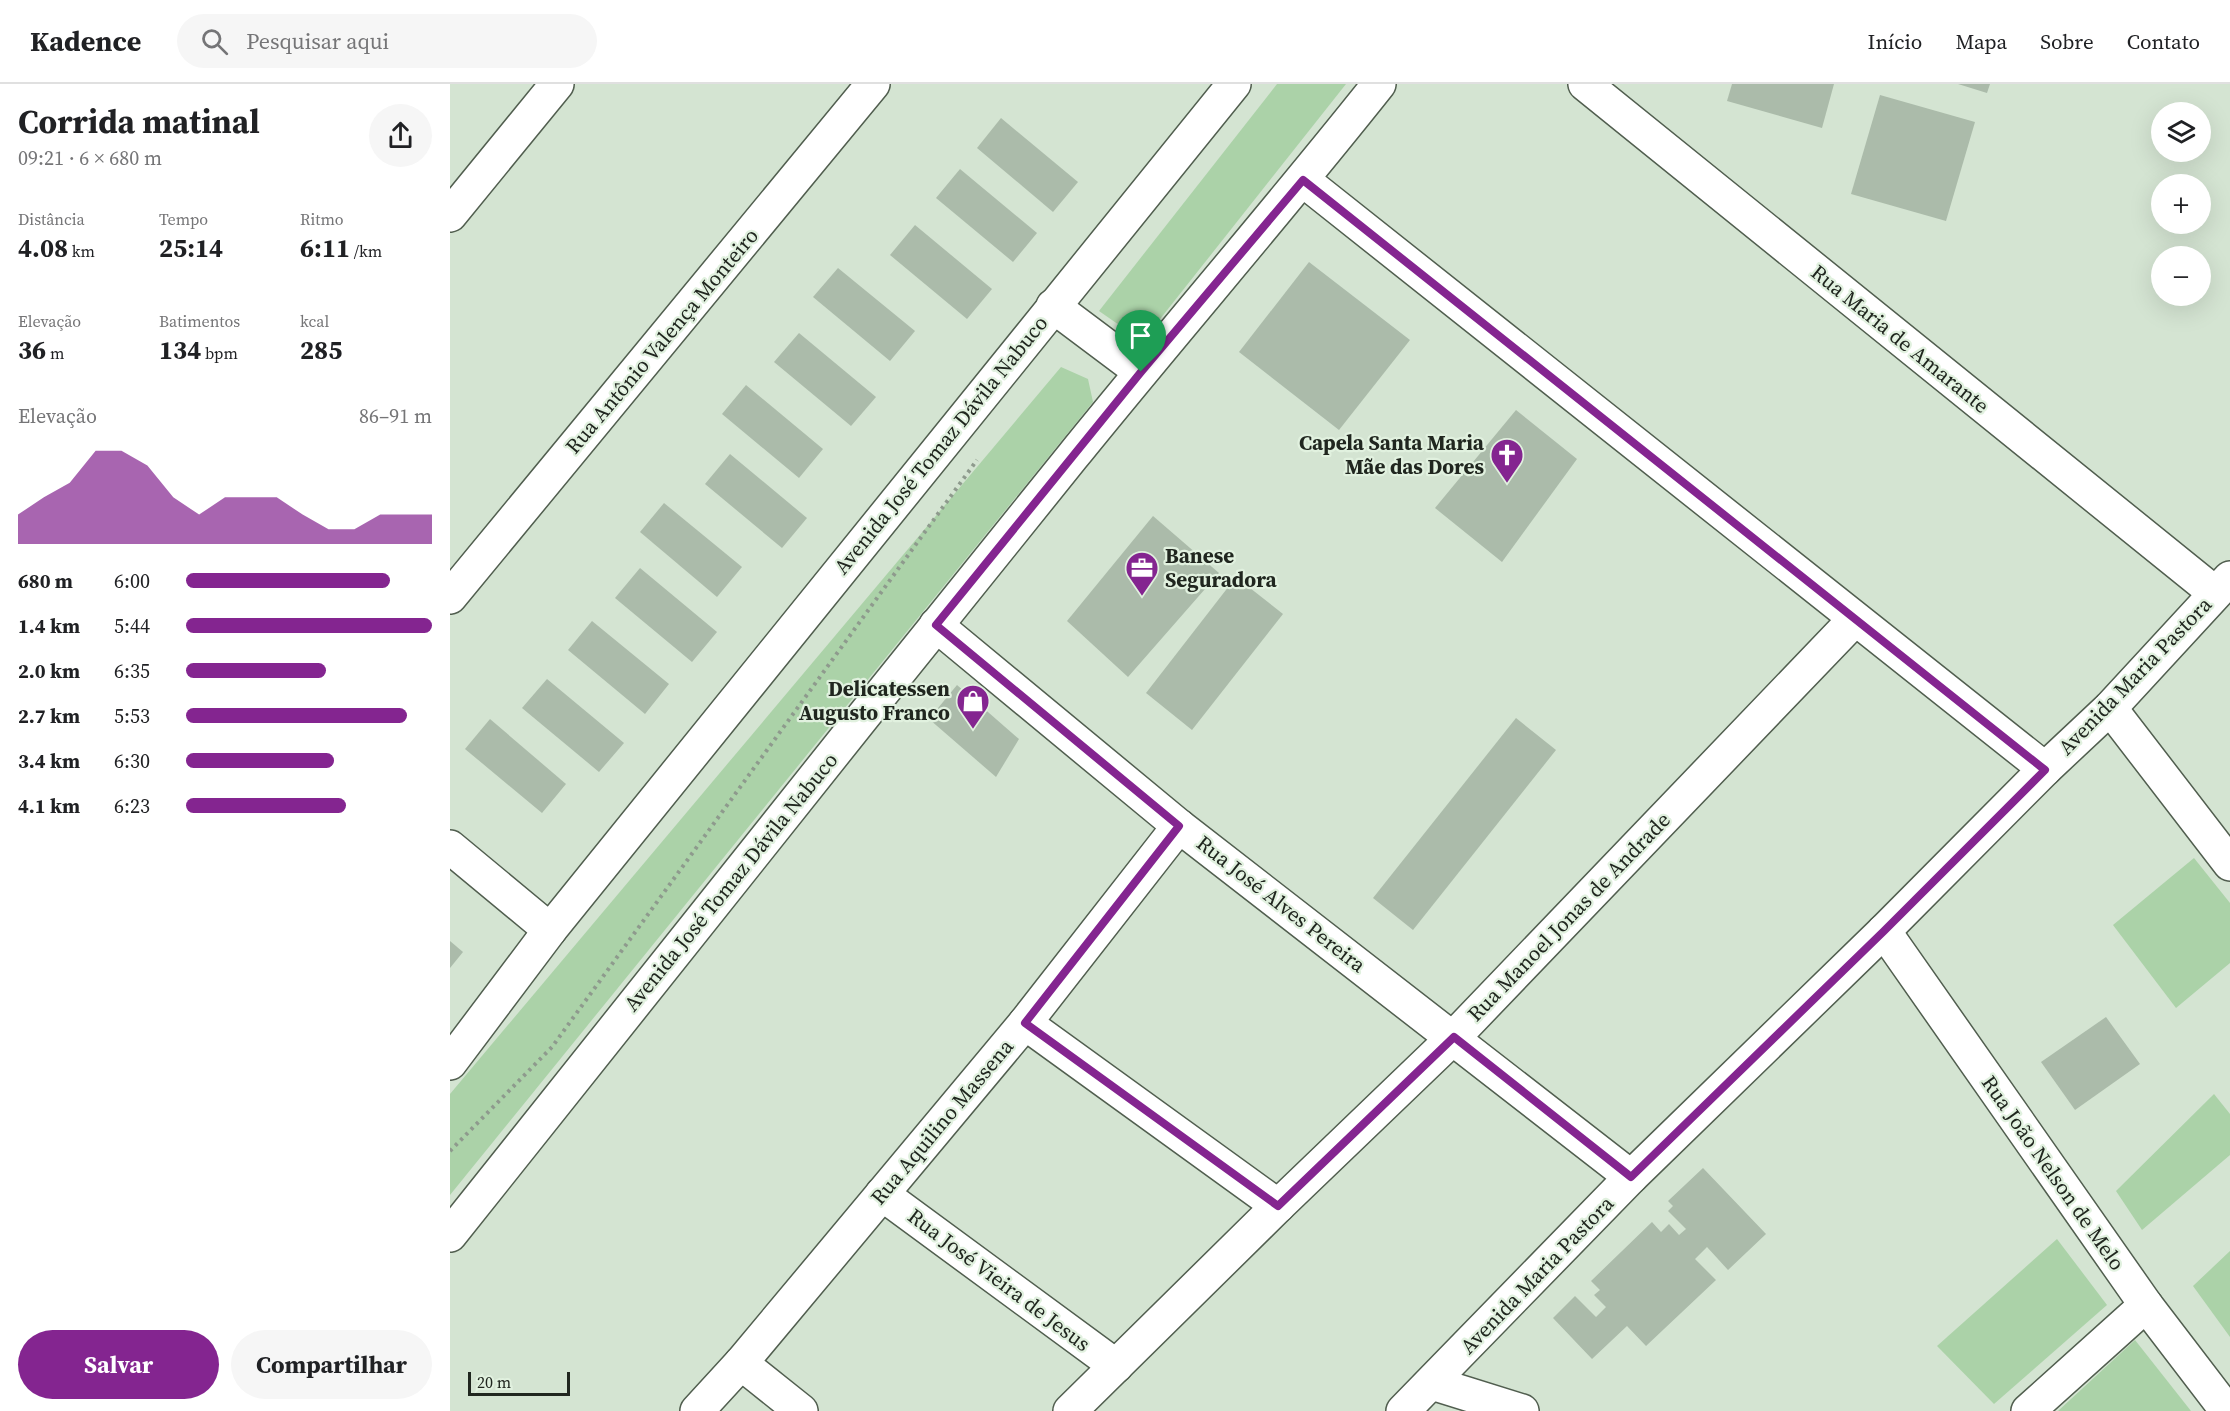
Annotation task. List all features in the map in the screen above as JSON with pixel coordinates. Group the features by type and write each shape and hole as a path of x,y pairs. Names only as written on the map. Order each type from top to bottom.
{"street":[{"path":"450,214 556,84"},
{"name":"Rua Antônio Valença Monteiro","path":"450,597 873,84"},
{"name":"Avenida José Tomaz Dávila Nabuco","path":"450,1063 550,930 1234,84"},
{"name":"Avenida José Tomaz Dávila Nabuco","path":"450,1235 936,625 1141,372 1303,180 1379,84"},
{"name":"Rua Maria de Amarante","path":"1585,84 2222,586"},
{"path":"1303,180 2045,770"},
{"path":"1053,306 1141,372"},
{"name":"Avenida Maria Pastora","path":"1403,1411 1631,1177 2109,708 2222,586"},
{"name":"Rua Manoel Jonas de Andrade","path":"1070,1411 1454,1037 1855,619"},
{"name":"Rua José Alves Pereira","path":"936,625 1179,826 1454,1037 1631,1177"},
{"path":"2109,708 2230,864"},
{"name":"Rua Aquilino Massena","path":"697,1411 741,1363 1025,1023 1179,826"},
{"path":"450,847 550,930"},
{"name":"Rua João Nelson de Melo","path":"1884,931 2146,1305 2227,1411"},
{"path":"1025,1023 1278,1206"},
{"name":"Rua José Vieira de Jesus","path":"882,1194 1116,1366"},
{"path":"2028,1411 2146,1305"},
{"path":"741,1363 801,1411"},
{"path":"1432,1383 1522,1411"}],"path":[{"path":"450,1151 552,1047 978,458"}],"green space":[{"path":"1277,84 1346,84 1149,333 1135,336 1099,311"},
{"path":"1061,367 1088,379 1093,402 450,1195 450,1094"},
{"path":"2194,858 2230,903 2230,963 2176,1008 2113,925"},
{"path":"2214,1094 2230,1114 2230,1155 2142,1230 2116,1191"},
{"path":"2057,1239 2107,1305 1994,1404 1937,1346"},
{"path":"2230,1251 2230,1337 2193,1286"},
{"path":"2135,1340 2191,1411 2058,1411"}],"building":[{"path":"1732,84 1834,84 1822,128 1727,101"},
{"path":"1958,84 1990,84 1987,93"},
{"path":"1880,95 1975,122 1946,221 1851,194"},
{"path":"1001,118 1078,182 1053,212 977,148"},
{"path":"960,169 1037,233 1013,262 936,198"},
{"path":"915,225 992,289 967,319 890,255"},
{"path":"1309,262 1410,340 1339,430 1239,352"},
{"path":"838,268 915,331 890,361 813,297"},
{"path":"799,333 876,397 851,426 774,362"},
{"path":"746,385 823,449 799,478 722,414"},
{"name":"Capela Santa Maria Mãe das Dores","path":"1516,410 1577,459 1502,562 1435,508"},
{"path":"730,454 807,518 782,548 705,484"},
{"path":"664,503 742,567 717,597 640,532"},
{"name":"Banese Seguradora","path":"1153,516 1219,573 1128,677 1067,621"},
{"path":"640,568 717,632 692,662 615,598"},
{"path":"1236,577 1283,614 1192,730 1146,693"},
{"path":"592,621 669,684 645,714 568,650"},
{"path":"547,679 624,743 599,772 522,708"},
{"path":"957,685 1019,739 996,777 929,719"},
{"path":"1516,718 1556,750 1413,930 1373,898"},
{"path":"490,719 566,784 542,813 465,749"},
{"path":"450,941 463,952 450,968"},
{"path":"2106,1017 2140,1064 2075,1110 2041,1062"},
{"path":"1703,1168 1766,1234 1728,1270 1707,1247 1695,1259 1716,1280 1646,1346 1627,1326 1592,1359 1553,1318 1575,1296 1596,1317 1606,1307 1594,1295 1600,1290 1591,1281 1652,1222 1661,1232 1669,1224 1679,1235 1686,1229 1668,1211 1673,1206 1668,1201"}],"place":[{"name":"Capela Santa Maria Mãe das Dores","path":"1507,484"},
{"name":"Banese Seguradora","path":"1142,597"},
{"name":"Delicatessen Augusto Franco","path":"973,730"}],"route":[{"path":"1303,180 2045,770 1884,931 1631,1177 1454,1037 1278,1206 1025,1023 1179,826 936,625 1141,372 1303,180"}]}
